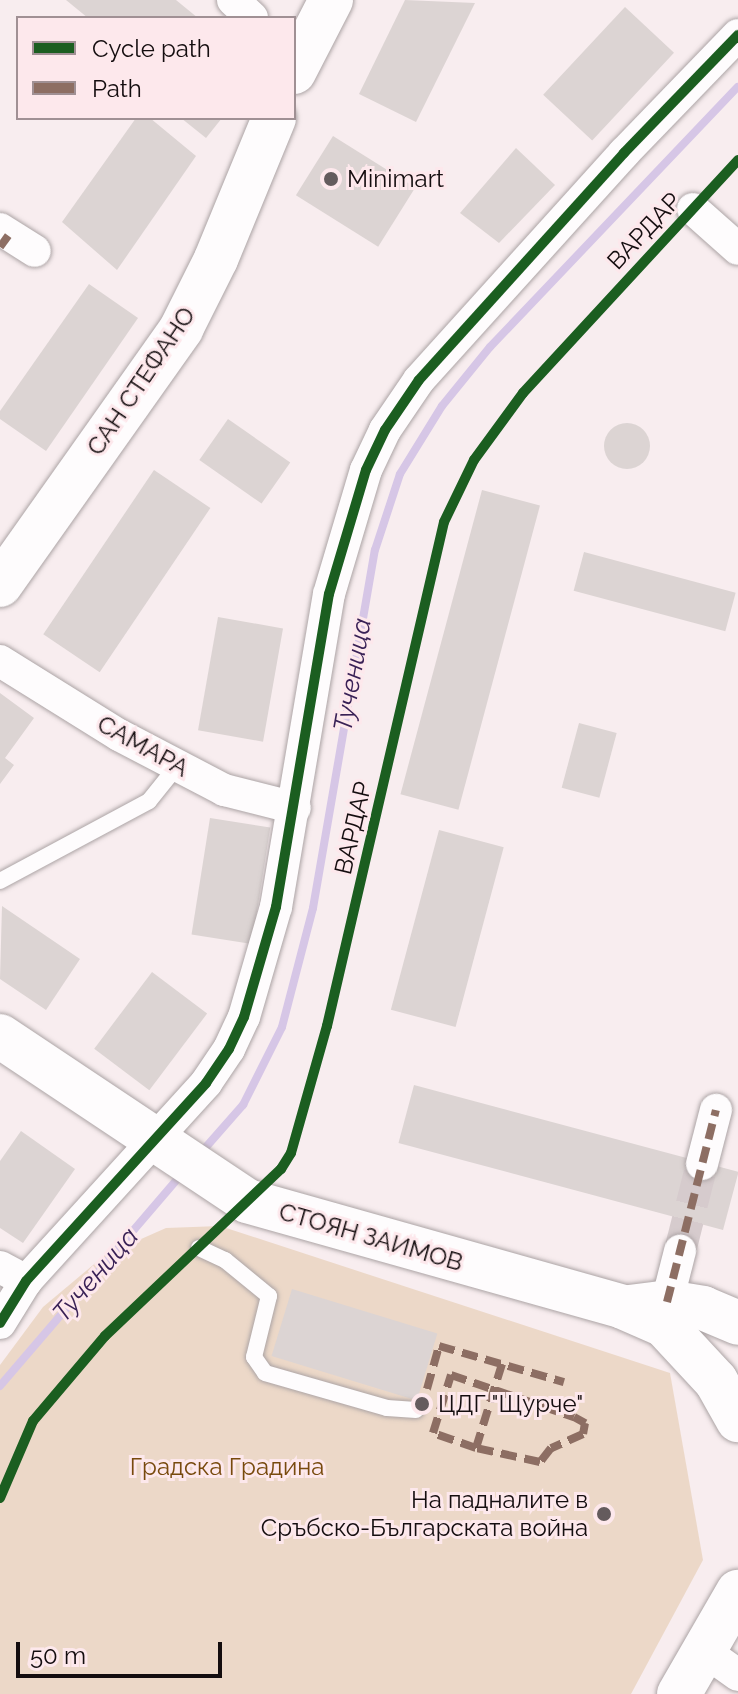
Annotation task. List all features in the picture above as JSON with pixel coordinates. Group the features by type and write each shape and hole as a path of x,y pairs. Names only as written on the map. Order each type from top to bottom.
{"street":[{"path":"233,0 250,16"},
{"path":"296,62 331,0"},
{"path":"0,1323 13,1274 164,1148 229,1049 244,1017 267,945 295,808 329,594 366,470 385,430 419,380 624,153 738,35"},
{"name":"САН СТЕФАНО","path":"0,585 181,329 216,259 273,120"},
{"path":"693,209 738,249"},
{"name":"САМАРА","path":"0,661 119,735 224,790 295,808"},
{"name":"СТОЯН ЗАИМОВ","path":"0,1036 232,1194 623,1307 664,1325 716,1381 738,1420"},
{"path":"702,1164 716,1110"},
{"path":"667,1302 680,1251"},
{"path":"623,1307 667,1302 703,1308 738,1323"},
{"path":"679,1694 722,1619 738,1561"},
{"path":"722,1619 738,1675"}],"lane":[{"path":"0,881 149,801 177,766"},
{"path":"199,1248 225,1260 269,1296 254,1357 265,1373 387,1408 416,1410"}],"green space":[{"name":"Градска Градина","path":"220,1226 670,1373 703,1560 631,1694 0,1694 0,1365 43,1307 105,1255 166,1228"}],"building":[{"path":"66,0 176,0 196,16 86,16"},
{"path":"405,0 475,3 416,122 359,94"},
{"path":"625,7 674,53 592,140 543,95"},
{"path":"135,120 152,120 196,156 117,270 62,222"},
{"path":"184,120 220,120 206,138"},
{"path":"333,136 415,187 378,247 296,195"},
{"path":"516,148 555,185 499,243 460,213"},
{"path":"89,284 138,318 46,451 0,419 0,411"},
{"path":"228,419 290,463 262,504 199,460"},
{"path":"627,423 644,429 650,446 644,463 627,469 610,463 604,446 610,429"},
{"path":"154,470 210,508 100,672 43,634"},
{"path":"482,490 540,506 458,810 400,794"},
{"path":"584,552 736,593 725,631 574,591"},
{"path":"218,617 283,628 263,742 198,730"},
{"path":"0,693 34,718 5,758 14,765 0,784"},
{"path":"579,723 617,733 599,798 562,788"},
{"path":"210,818 270,828 252,944 192,935"},
{"path":"439,830 504,847 456,1027 391,1010"},
{"path":"2,906 80,959 46,1010 0,979"},
{"path":"152,972 207,1014 149,1090 94,1049"},
{"path":"414,1085 738,1172 723,1230 398,1143"},
{"path":"21,1131 75,1169 23,1243 0,1228 0,1161"},
{"path":"292,1289 437,1333 417,1400 272,1356"}],"waterway":[{"name":"Тученица","path":"199,1155 243,1105 282,1027 313,908 375,550 400,474 442,406 490,347 738,87"},
{"name":"Тученица","path":"0,1386 182,1174"}],"tunnel":[{"path":"680,1251 702,1164"}],"marked path":[{"path":"0,247 8,236"},
{"path":"667,1302 716,1110"},
{"path":"416,1410 427,1389 439,1346 564,1382"},
{"path":"476,1448 502,1364"},
{"path":"451,1375 574,1417 585,1423 583,1434 551,1448 540,1462 476,1448 433,1433 451,1375"}],"cycle path":[{"path":"0,1323 26,1281 206,1083 229,1049 244,1017 276,907 329,594 366,470 385,430 419,380 624,153 738,35"},
{"name":"ВАРДАР","path":"0,1498 33,1421 105,1336 281,1169 291,1153 327,1026 444,522 474,460 523,393 738,160"}],"place":[{"name":"Minimart","path":"331,179"},
{"name":"ЦДГ \"Щурче\"","path":"422,1404"},
{"name":"На падналите в Сръбско-Българската война","path":"604,1514"}]}
